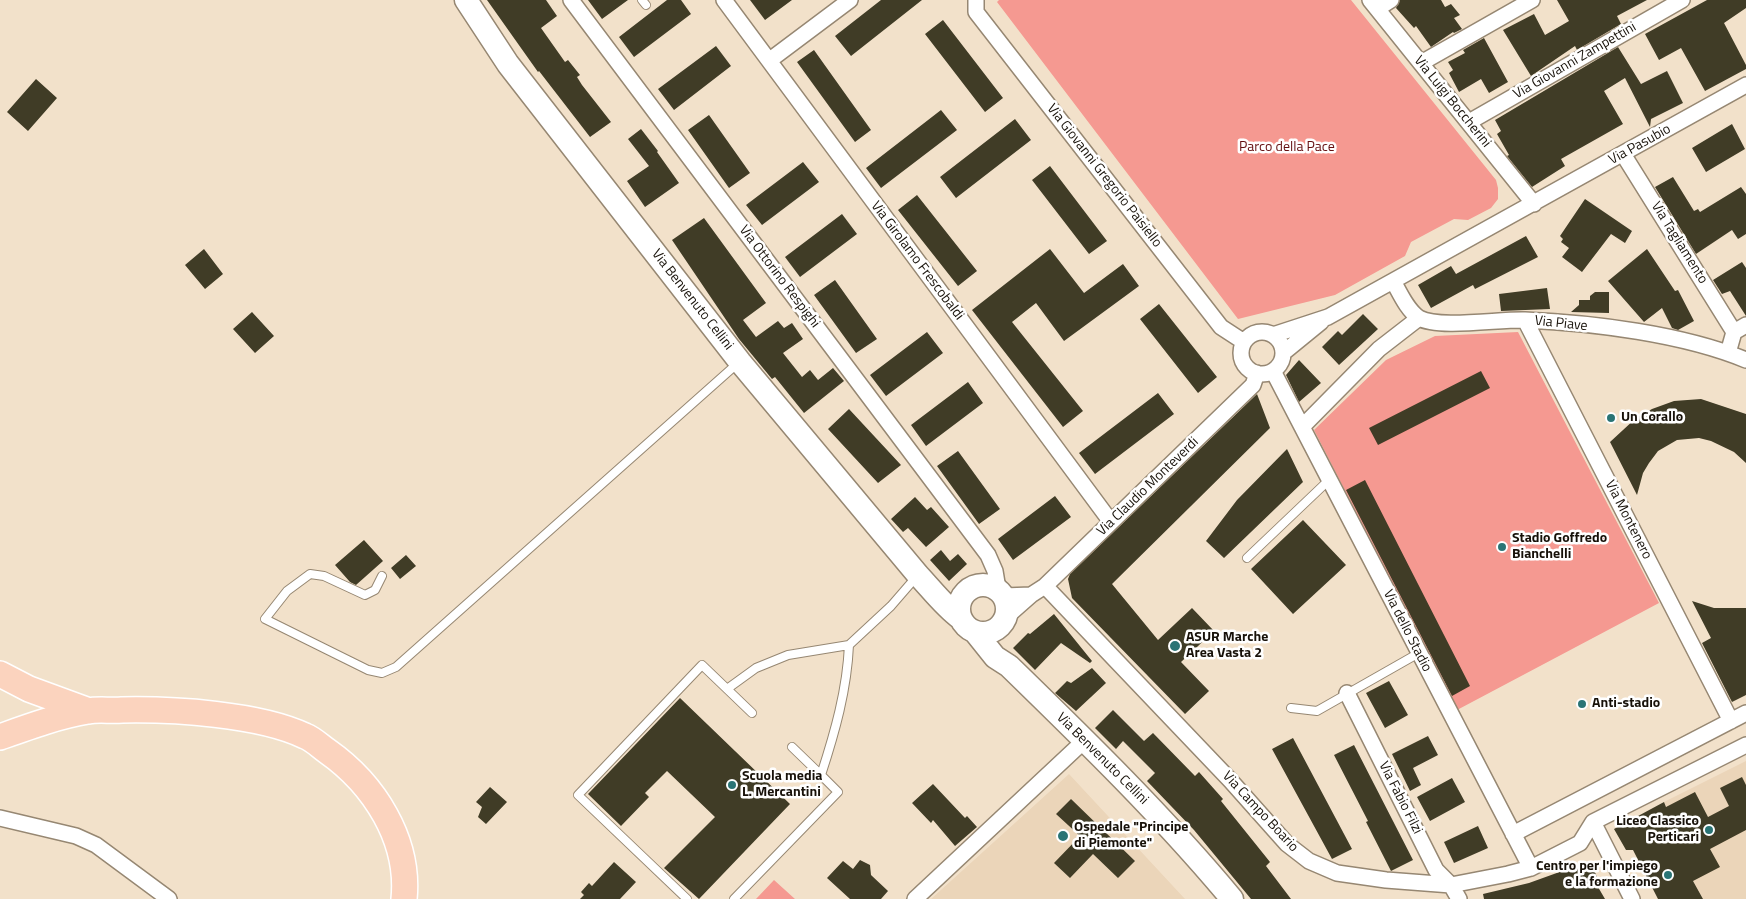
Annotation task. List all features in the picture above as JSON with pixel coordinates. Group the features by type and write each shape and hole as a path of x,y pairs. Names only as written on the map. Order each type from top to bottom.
{"main road":[{"path":"1,675 29,689 88,711"},
{"path":"0,737 88,711 138,710 205,714 255,720 305,736 346,764 371,791 389,823 404,870 422,899"},
{"path":"404,870 404,899"}],"street":[{"name":"Via Benvenuto Cellini","path":"466,0 508,64 740,362 925,582"},
{"name":"Via Ottorino Respighi","path":"571,0 988,555 995,571 998,603"},
{"name":"Via Girolamo Frescobaldi","path":"724,0 770,60 880,213 1112,522"},
{"path":"770,60 850,0"},
{"name":"Via Giovanni Gregorio Paisiello","path":"976,0 976,12 1221,327 1244,342"},
{"path":"1374,5 1391,0"},
{"path":"1421,63 1532,0"},
{"name":"Via Giovanni Zampettini","path":"1469,122 1682,0"},
{"name":"Via Luigi Boccherini","path":"1374,5 1534,204"},
{"name":"Via Pasubio","path":"1534,204 1746,85"},
{"name":"Via Tagliamento","path":"1623,154 1740,329"},
{"path":"1283,353 1328,317 1534,204"},
{"path":"1302,427 1380,349 1419,318 1407,306 1393,281"},
{"path":"1273,335 1328,317"},
{"name":"Via Piave","path":"1419,318 1435,323 1525,320 1611,329 1697,344 1746,360"},
{"name":"Via Montenero","path":"1525,320 1739,721"},
{"path":"1728,353 1740,329"},
{"path":"1267,332 1273,335 1281,342 1282,360 1273,371 1257,373 1251,370 1243,360 1242,348 1244,342 1254,334 1267,332"},
{"name":"Via dello Stadio","path":"1273,371 1531,868"},
{"name":"Via Claudio Monteverdi","path":"998,603 1031,595 1045,586 1253,385 1257,373"},
{"path":"925,582 965,616 991,632 998,603"},
{"name":"Via Campo Boario","path":"1045,586 1230,780 1287,844 1309,861 1336,873 1386,880 1451,885 1531,868 1580,843 1593,822"},
{"path":"965,616 971,587 998,603 1031,595"},
{"name":"Via Benvenuto Cellini","path":"998,603 1009,666"},
{"name":"Via Benvenuto Cellini","path":"965,616 995,658 1009,666 1085,740 1199,859 1232,899"},
{"name":"Via Fabio Filzi","path":"1347,693 1436,870 1451,885 1459,899"},
{"path":"1513,834 1739,721 1746,713"},
{"path":"915,899 1085,740"},
{"path":"1632,899 1593,822 1746,745"},
{"path":"0,818 76,836 96,845 119,860 169,899"}],"lane":[{"path":"382,576 375,590 365,595 324,576 310,574 287,591 266,619 368,670 382,672 396,667 740,362"},
{"path":"1246,558 1329,480"},
{"path":"727,689 756,668 788,654 849,645 891,606 925,582"},
{"path":"821,775 836,731 848,671 849,645"},
{"path":"1291,708 1317,711 1419,653"},
{"path":"686,899 578,795 702,665 752,713"},
{"path":"734,899 838,792 792,747"}],"shaded area":[{"name":"Liceo Classico Perticari","path":"1746,761 1746,899 1703,899 1667,832 1677,827 1664,802"},
{"name":"Ospedale \"Principe di Piemonte\"","path":"1069,774 1185,899 931,899"}],"green space":[{"name":"Parco della Pace","path":"999,0 1351,0 1496,180 1498,199 1491,208 1468,220 1454,219 1411,242 1405,256 1335,295 1238,319 997,2"},
{"name":"Stadio Goffredo Bianchelli","path":"1518,332 1659,603 1457,710 1314,430 1386,360 1435,336"},
{"path":"774,880 795,899 756,899"}],"building":[{"path":"487,0 546,0 557,16 541,28 565,62 568,60 580,75 577,77 582,85 611,122 590,137 538,72"},
{"path":"588,0 628,0 602,19"},
{"path":"667,0 681,0 691,14 634,57 619,37"},
{"path":"750,0 792,0 765,20"},
{"path":"881,0 922,0 851,56 835,36"},
{"path":"1400,0 1441,0 1445,7 1451,4 1460,15 1454,18 1462,29 1453,32 1431,47 1416,26 1414,28 1396,8"},
{"path":"1557,0 1647,0 1617,16 1621,24 1577,50 1575,46 1531,76 1503,30 1534,14 1545,35 1569,21"},
{"path":"1707,0 1746,0 1746,8 1724,23 1746,65 1746,69 1705,91 1681,48 1659,60 1645,34"},
{"path":"943,20 1003,98 985,112 925,34"},
{"path":"1484,38 1508,82 1489,93 1481,79 1459,92 1449,73 1453,70 1448,62 1465,53 1463,50"},
{"path":"716,46 731,66 674,110 658,89"},
{"path":"1618,47 1641,84 1667,71 1683,103 1651,119 1650,127 1625,78 1604,91 1623,124 1561,159 1565,166 1532,187 1507,156 1509,155 1497,134 1501,131 1495,120"},
{"path":"814,50 871,130 855,142 797,62"},
{"path":"36,79 57,98 28,131 7,112"},
{"path":"941,110 957,130 881,188 866,168"},
{"path":"709,115 750,173 729,188 688,130"},
{"path":"1015,119 1031,140 956,198 940,177"},
{"path":"1732,124 1745,149 1706,172 1692,148"},
{"path":"641,129 679,183 645,207 627,181 649,166 628,139"},
{"path":"803,162 819,182 762,225 746,205"},
{"path":"1050,166 1107,241 1089,254 1032,180"},
{"path":"1673,177 1694,211 1698,209 1700,212 1741,187 1746,194 1746,234 1738,239 1732,230 1696,254 1655,187"},
{"path":"917,195 977,271 958,286 898,210"},
{"path":"1585,199 1632,231 1625,243 1611,234 1582,272 1562,257 1569,248 1561,242 1563,239 1560,236"},
{"path":"842,214 857,234 800,277 785,257"},
{"path":"704,218 766,303 743,320 756,337 778,321 784,328 792,323 803,339 783,353 802,377 810,370 818,380 833,368 844,381 804,413 775,377 772,379 739,339 672,240"},
{"path":"1526,236 1538,257 1475,289 1473,285 1431,308 1418,285 1451,266 1456,274"},
{"path":"204,249 223,274 205,289 185,265"},
{"path":"1050,249 1084,293 1123,264 1139,286 1064,341 1036,303 1012,322 1083,411 1063,427 972,310"},
{"path":"1647,249 1675,291 1678,290 1694,321 1678,330 1672,328 1662,308 1644,322 1608,281"},
{"path":"1742,262 1746,268 1746,316 1730,291 1722,294 1713,280"},
{"path":"835,280 877,339 856,353 814,295"},
{"path":"1547,288 1550,309 1501,311 1499,294"},
{"path":"1595,292 1609,292 1609,313 1571,312 1579,305 1579,300 1590,300 1590,296"},
{"path":"1159,304 1217,377 1198,393 1140,319"},
{"path":"252,312 274,336 255,353 233,329"},
{"path":"1363,314 1378,329 1339,365 1322,347 1338,331 1342,335"},
{"path":"927,332 943,353 886,396 870,375"},
{"path":"1299,360 1321,383 1299,402 1286,375"},
{"path":"1481,371 1490,388 1378,445 1369,428"},
{"path":"968,382 983,403 926,446 911,425"},
{"path":"1158,393 1174,414 1095,474 1079,453"},
{"path":"1257,394 1270,428 1112,584 1158,640 1192,608 1214,631 1181,662 1209,691 1185,714 1072,598 1068,579 1070,574"},
{"path":"1701,399 1746,414 1746,463 1734,452 1711,441 1699,438 1677,440 1658,451 1649,463 1643,473 1637,495 1610,442 1636,418 1652,409 1674,401"},
{"path":"849,409 901,465 878,483 828,429"},
{"path":"1287,449 1303,482 1224,558 1206,541 1237,500"},
{"path":"958,451 1000,509 979,524 937,466"},
{"path":"1365,480 1470,686 1452,696 1346,490"},
{"path":"1055,496 1071,517 1013,560 998,539"},
{"path":"915,497 927,510 931,507 949,527 926,547 908,528 903,532 891,519"},
{"path":"1303,520 1346,565 1293,614 1251,569"},
{"path":"364,540 383,561 356,585 350,582 335,565"},
{"path":"941,550 950,561 958,554 967,564 949,581 930,560"},
{"path":"406,555 416,566 400,579 391,568"},
{"path":"1692,601 1714,608 1746,608 1746,695 1732,702 1702,643 1711,638"},
{"path":"1054,614 1092,661 1090,663 1061,643 1035,670 1013,648 1028,633 1030,634"},
{"path":"1092,668 1106,683 1076,711 1055,693 1067,681 1071,683"},
{"path":"1389,681 1408,715 1385,728 1366,693"},
{"path":"680,698 790,804 699,899 664,868 715,817 667,771 645,793 649,797 621,826 588,794"},
{"path":"1113,710 1144,741 1153,733 1195,776 1199,772 1223,799 1221,801 1270,862 1266,866 1291,899 1251,899 1194,830 1147,781 1155,773 1123,741 1116,749 1095,728"},
{"path":"1428,736 1438,755 1413,768 1421,785 1410,791 1392,754"},
{"path":"1293,738 1352,849 1332,859 1272,749"},
{"path":"1354,745 1413,860 1391,871 1334,755"},
{"path":"1742,777 1746,785 1746,830 1710,849 1720,867 1693,881 1703,899 1658,899 1633,850 1626,850 1614,829 1664,802 1666,807 1695,792 1708,817 1729,806 1720,788"},
{"path":"1452,778 1465,802 1430,821 1417,797"},
{"path":"933,784 965,818 967,816 977,827 955,846 933,820 931,823 912,803"},
{"path":"490,787 507,802 486,824 478,817 482,807 476,802"},
{"path":"1071,799 1135,861 1118,878 1093,854 1070,878 1054,863 1080,836 1056,814"},
{"path":"1478,826 1488,848 1454,863 1444,842"},
{"path":"860,860 870,865 871,875 888,891 881,899 850,899 827,878 843,861 853,869"},
{"path":"1590,861 1601,886 1598,887 1605,899 1484,899 1483,894 1529,883"},
{"path":"614,862 636,882 620,899 580,899 584,895 581,892 589,883 592,886"}],"place":[{"name":"Un Corallo","path":"1611,418"},
{"name":"Stadio Goffredo Bianchelli","path":"1502,547"},
{"name":"ASUR Marche Area Vasta 2","path":"1175,646"},
{"name":"Anti-stadio","path":"1582,704"},
{"name":"Scuola media L. Mercantini","path":"732,785"},
{"name":"Liceo Classico Perticari","path":"1709,830"},
{"name":"Ospedale \"Principe di Piemonte\"","path":"1063,836"},
{"name":"Centro per l'impiego e la formazione","path":"1668,875"}]}
